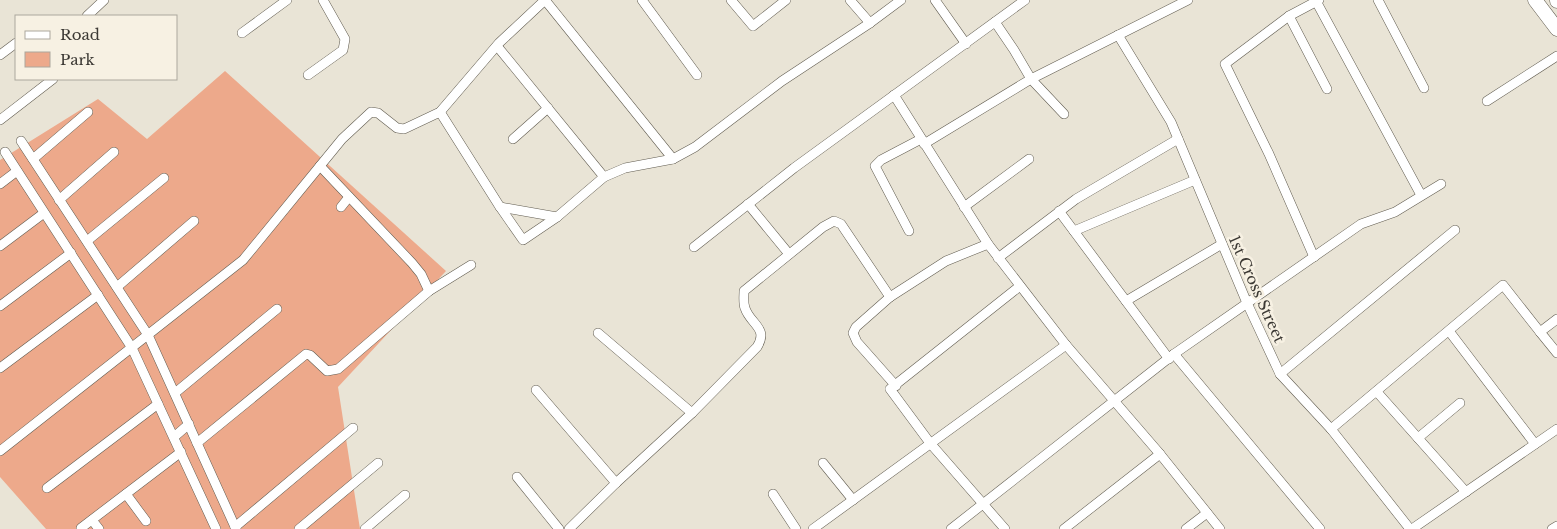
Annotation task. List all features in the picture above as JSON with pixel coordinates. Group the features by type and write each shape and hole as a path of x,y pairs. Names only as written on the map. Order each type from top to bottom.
{"main road":[{"path":"1536,0 1557,29"}],"street":[{"path":"88,15 104,0"},
{"path":"242,33 287,0"},
{"path":"308,75 343,50 345,44 345,39 323,0"},
{"path":"0,451 243,260 342,139 371,112 378,113 397,128 404,129 440,112 497,46 545,0 673,158"},
{"path":"642,0 697,75"},
{"path":"731,0 753,26 786,0"},
{"path":"850,0 870,23"},
{"path":"440,112 524,240 557,218 604,177 625,168 673,158 695,147 782,81 870,23 900,0"},
{"path":"935,0 966,44"},
{"path":"694,246 794,168 1025,0"},
{"path":"909,231 875,166 881,160 923,142 1031,79 1188,0"},
{"path":"1378,0 1424,88"},
{"path":"1314,257 1269,154 1225,64 1289,16 1318,1 1421,196"},
{"path":"1289,16 1327,89"},
{"path":"995,22 1031,79 1064,114"},
{"name":"1st Cross Street","path":"1118,35 1171,122 1247,303 1280,374 1332,429 1411,529"},
{"path":"0,55 15,44"},
{"path":"497,46 604,177"},
{"path":"1487,101 1557,56"},
{"path":"0,120 52,80"},
{"path":"894,96 998,258 1066,345 1160,454 1220,529"},
{"path":"512,139 548,108"},
{"path":"33,159 88,112"},
{"path":"998,258 1076,199 1178,138"},
{"path":"21,141 148,335 235,528 353,428"},
{"path":"5,152 132,348 181,452 212,527"},
{"path":"60,200 114,152"},
{"path":"964,207 1029,159"},
{"path":"320,166 412,263 421,274 429,291"},
{"path":"0,184 17,171"},
{"path":"87,241 164,178"},
{"path":"1074,231 1195,180"},
{"path":"951,529 1115,402 1171,356 1361,224 1395,212 1441,184"},
{"path":"341,207 349,197"},
{"path":"748,204 789,254"},
{"path":"500,206 557,218"},
{"path":"1059,211 1126,301 1171,356 1320,529"},
{"path":"0,246 44,213"},
{"path":"117,287 194,221"},
{"path":"569,529 616,483 692,414 757,346 761,340 760,330 750,318 744,306 744,291 822,227 834,222 841,224 890,297"},
{"path":"1280,374 1455,230"},
{"path":"896,386 857,342 853,333 856,327 890,297 946,261 988,244"},
{"path":"1126,301 1222,244"},
{"path":"0,306 71,253"},
{"path":"197,443 306,354 310,355 328,371 338,369 429,291 471,265"},
{"path":"1332,429 1503,285 1557,353"},
{"path":"1005,529 930,443 890,390 1020,286"},
{"path":"0,368 98,295"},
{"path":"175,393 277,309"},
{"path":"1540,332 1557,319"},
{"path":"1449,331 1535,444"},
{"path":"598,333 692,414"},
{"path":"813,529 1066,345"},
{"path":"536,390 616,483"},
{"path":"1377,392 1466,492"},
{"path":"1418,438 1460,403"},
{"path":"47,488 158,404"},
{"path":"174,437 188,424"},
{"path":"1411,529 1557,429"},
{"path":"81,528 181,452"},
{"path":"1064,529 1160,454"},
{"path":"300,529 378,463"},
{"path":"823,463 853,500"},
{"path":"518,477 559,529"},
{"path":"126,494 146,521"},
{"path":"773,494 796,529"},
{"path":"365,529 406,495"},
{"path":"1186,529 1207,513"},
{"path":"92,520 99,529"},
{"path":"1552,529 1557,526"}],"green space":[{"path":"225,71 446,271 338,387 360,529 46,529 0,477 0,160 98,99 147,139"}]}
